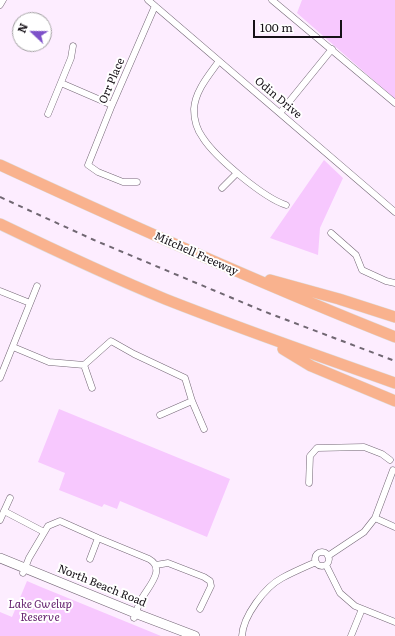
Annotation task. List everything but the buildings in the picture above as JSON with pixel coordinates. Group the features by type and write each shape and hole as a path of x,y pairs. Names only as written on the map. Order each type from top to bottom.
{"highway":[{"name":"Mitchell Freeway","path":"0,165 225,268 395,337"},
{"path":"0,224 164,298 263,337 395,383"},
{"path":"225,268 338,299 395,317"},
{"path":"263,337 311,366 395,400"}],"main road":[{"name":"North Beach Road","path":"0,558 24,570 137,616 195,636"},
{"name":"North Beach Road","path":"0,564 24,570"},
{"name":"North Beach Road","path":"137,616 177,636"}],"street":[{"path":"0,5 3,0"},
{"name":"Odin Drive","path":"148,0 395,212"},
{"path":"272,0 395,103"},
{"name":"Orr Place","path":"137,182 123,182 98,172 88,165 155,6"},
{"path":"48,114 71,58 73,46"},
{"path":"280,113 332,49"},
{"path":"219,61 204,82 195,102 194,115 203,138 237,173 276,202 286,205"},
{"path":"61,83 112,105"},
{"path":"222,188 237,173"},
{"path":"331,233 356,255 362,270 386,282 395,283"},
{"path":"0,378 37,286"},
{"path":"0,291 30,303"},
{"path":"13,347 49,362 84,365 111,342 185,378 192,401 204,429"},
{"path":"84,365 92,388"},
{"path":"160,414 192,401"},
{"path":"309,483 310,456 316,448 364,447 393,458 389,464 394,471 375,518 364,532 328,556"},
{"path":"0,520 10,498"},
{"path":"4,511 44,532"},
{"path":"375,518 395,527"},
{"path":"24,570 29,558 48,526 60,521 149,559 156,565 156,572 147,592 142,598 137,616"},
{"path":"90,559 98,538"},
{"path":"316,562 316,557 319,553 324,553 328,556 329,562 326,565"},
{"path":"316,562 322,566 326,565"},
{"path":"236,636 242,633 252,609 270,586 281,578 316,562"},
{"path":"156,565 168,563 204,577 210,581 211,586 200,609"},
{"path":"326,565 340,593 355,606 395,622"},
{"path":"351,636 362,609"}],"green space":[{"path":"302,0 395,0 395,99 297,13"},
{"path":"324,160 343,178 320,228 318,255 270,238"},
{"path":"59,409 230,479 207,537 120,501 117,509 104,504 102,507 59,490 65,473 38,462"},
{"name":"Lake Gwelup Reserve","path":"27,581 161,636 0,636 0,612 12,617"}],"railway":[{"path":"0,197 94,240 263,311 395,361"}]}
